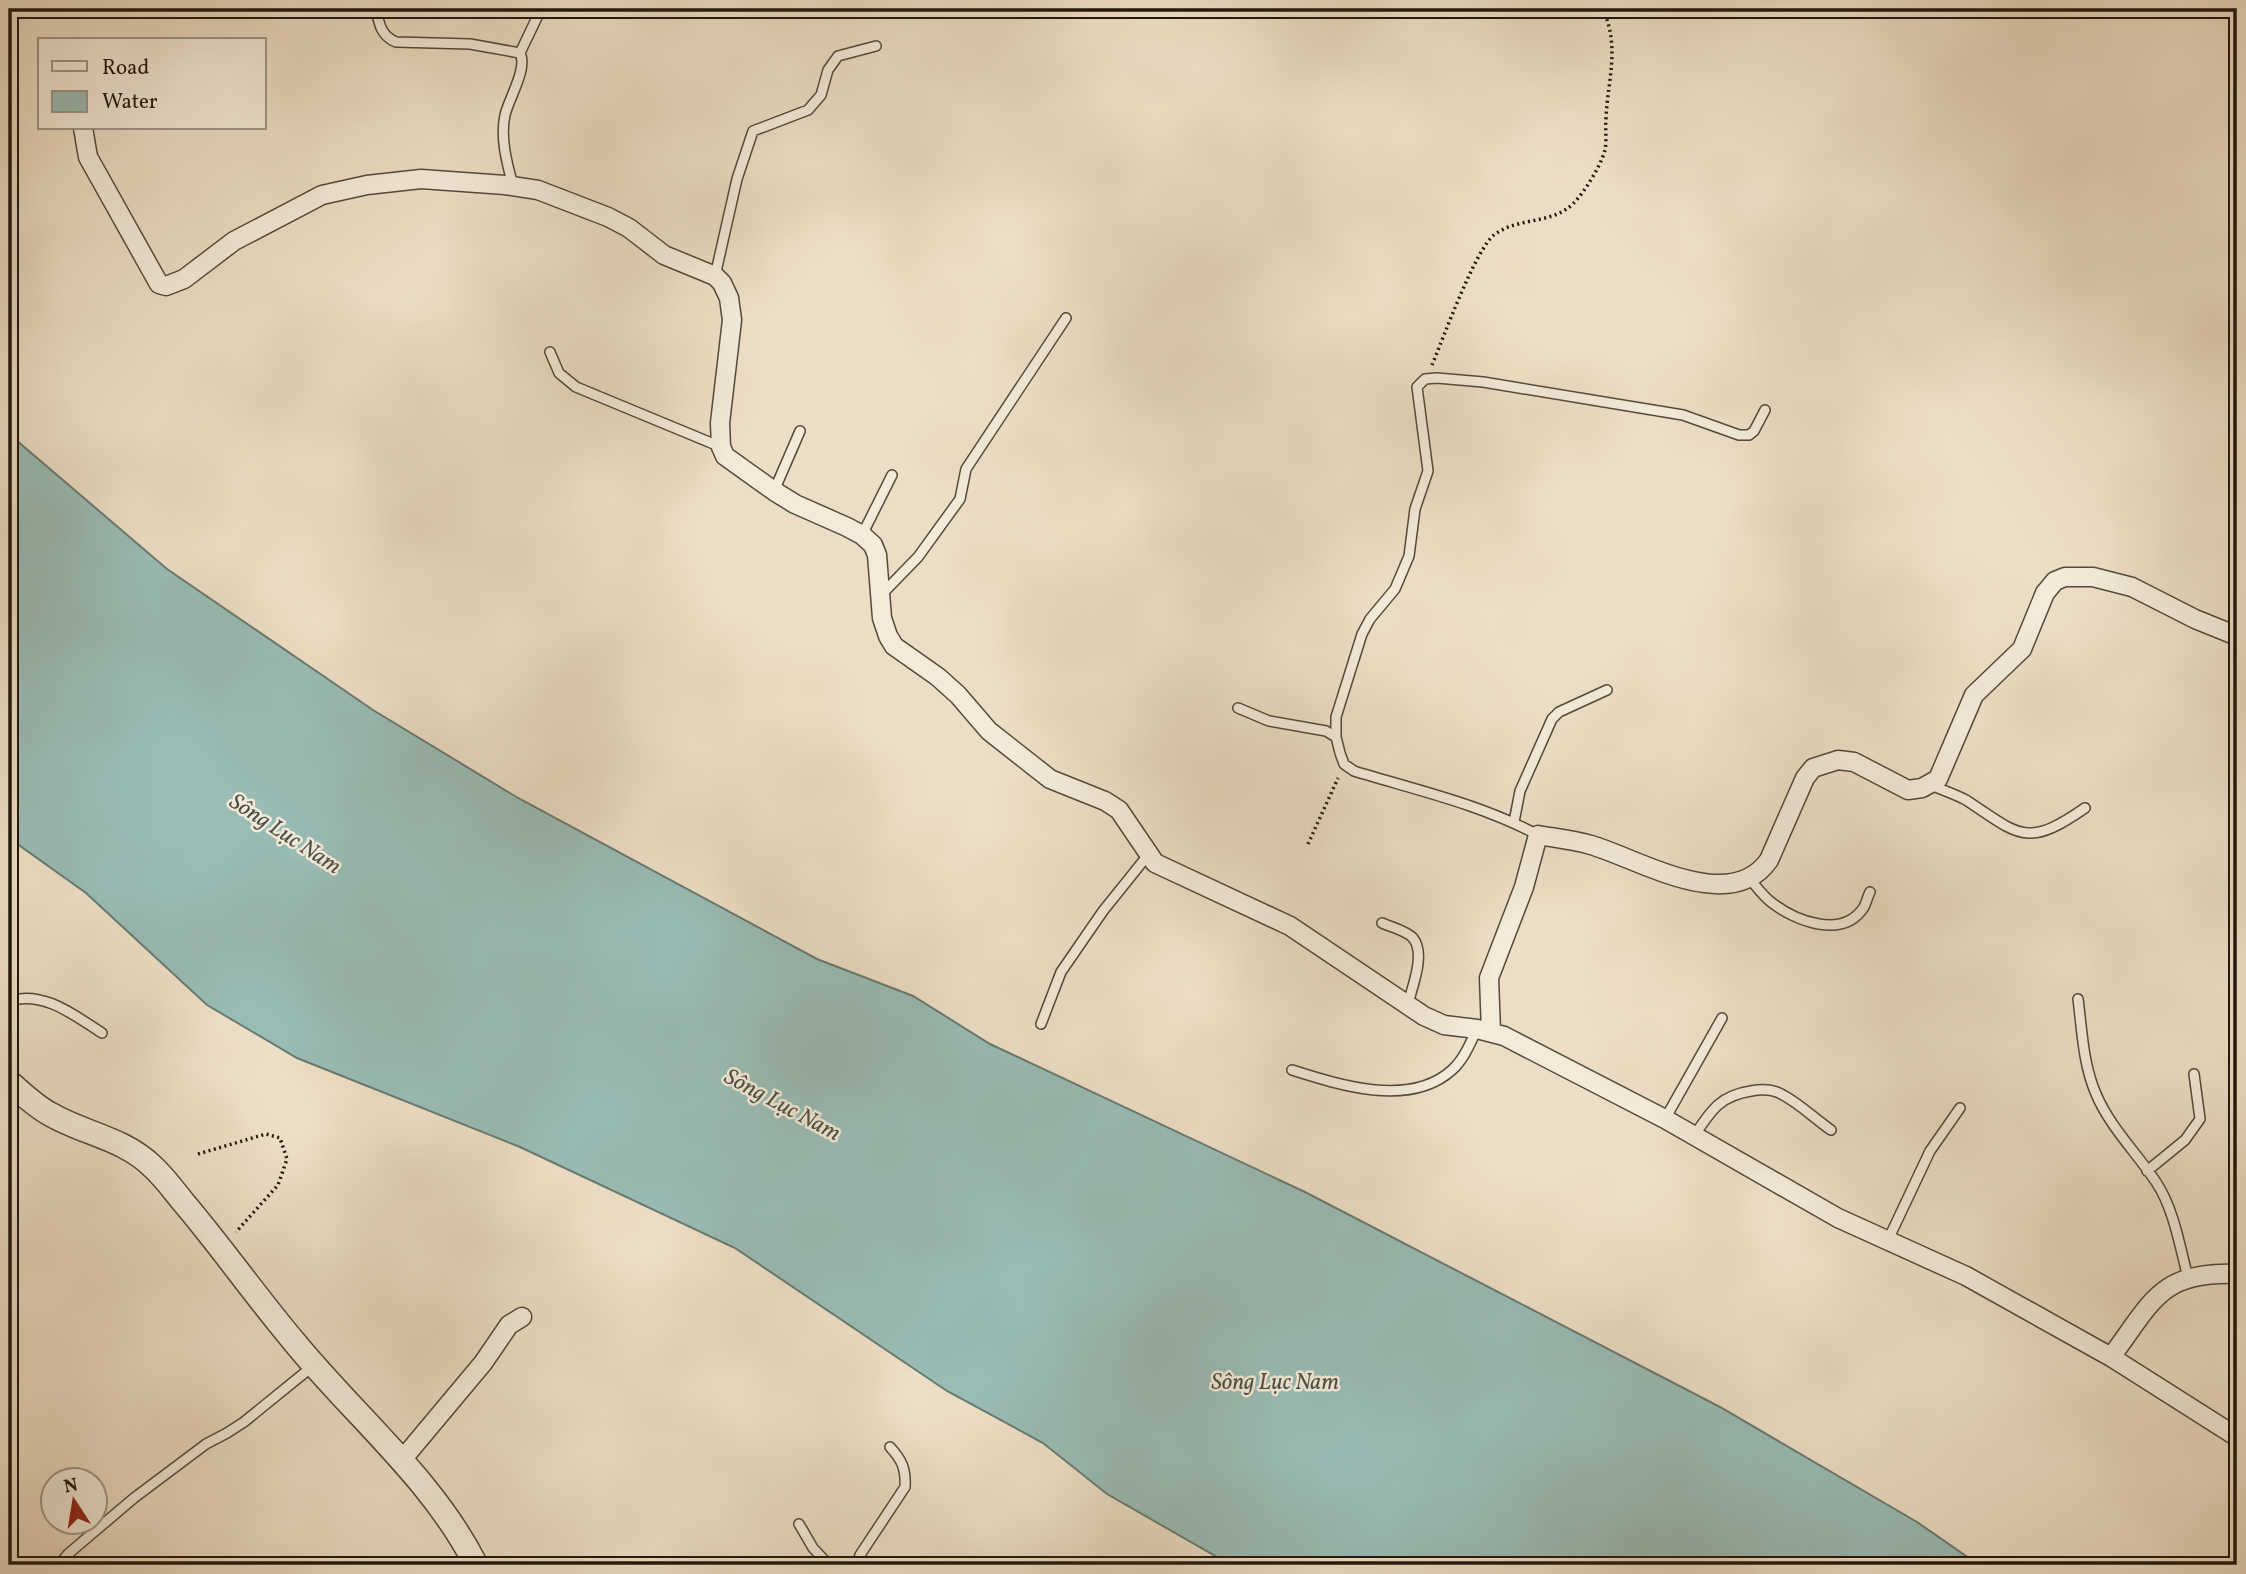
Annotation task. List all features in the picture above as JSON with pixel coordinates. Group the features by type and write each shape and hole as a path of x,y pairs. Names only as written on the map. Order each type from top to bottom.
{"street":[{"path":"83,130 88,158 159,284 166,286 184,279 234,241 296,208 340,190 421,179 538,190 608,216 629,228 664,255 715,276 722,283 729,298 732,320 720,423 721,447 725,456 795,504 862,535 873,545 877,555 882,618 894,646 939,677 989,731 1050,779 1105,800 1119,810 1154,863 1290,926 1444,1025 1484,1030 1561,1065 1665,1119 1838,1218 1966,1276 2111,1357 2237,1437"},
{"path":"1484,1030 1489,978 1524,887 1538,835 1590,845 1663,873 1696,881 1720,885 1749,878 1762,870 1769,860 1805,778 1813,768 1838,760 1854,762 1908,790 1929,785 1938,779 1974,695 2022,649 2045,593 2056,581 2077,576 2110,580 2132,587 2194,619 2237,636"},
{"path":"9,1082 52,1115 133,1151 153,1167 315,1365 401,1461 461,1536 476,1565"},
{"path":"2111,1357 2157,1296 2168,1286 2188,1278 2213,1273 2237,1274"},
{"path":"401,1461 482,1363 497,1339 509,1325 522,1317"}],"lane":[{"path":"376,9 382,33 387,39 396,42 470,44 520,53"},
{"path":"513,186 505,150 505,115 523,65 520,53 541,9"},
{"path":"715,276 737,179 753,131 808,110 821,95 828,70 838,56 876,46"},
{"path":"880,595 918,556 960,499 966,469 1066,318"},
{"path":"550,352 559,373 576,387 721,447"},
{"path":"1538,835 1514,822 1470,805 1353,771 1344,764 1336,737 1336,716 1362,634 1370,619 1395,589 1409,556 1415,509 1428,471 1416,392 1419,383 1437,378 1483,382 1683,415 1739,435 1749,435 1754,431 1765,410"},
{"path":"774,491 800,431"},
{"path":"862,535 892,475"},
{"path":"1514,822 1520,791 1552,719 1559,712 1607,690"},
{"path":"1238,708 1269,721 1326,731 1336,737"},
{"path":"1929,785 1963,798 1996,823 2018,834 2043,831 2065,822 2085,808"},
{"path":"1041,1024 1061,972 1103,911 1149,855"},
{"path":"1749,878 1768,901 1804,921 1824,925 1839,924 1852,919 1864,907 1870,892"},
{"path":"1382,923 1412,936 1418,948 1417,966 1408,1004"},
{"path":"9,1002 17,999 56,1003 102,1033"},
{"path":"2078,999 2085,1049 2095,1092 2118,1131 2157,1183 2174,1223 2188,1278"},
{"path":"1665,1119 1722,1018"},
{"path":"1292,1070 1328,1082 1402,1091 1422,1087 1441,1079 1454,1069 1484,1030"},
{"path":"2147,1171 2185,1140 2200,1119 2194,1074"},
{"path":"1695,1136 1724,1099 1737,1093 1758,1090 1775,1091 1785,1096 1831,1130"},
{"path":"1888,1241 1930,1151 1960,1108"},
{"path":"59,1565 68,1554 134,1497 206,1444 236,1427 315,1365"},
{"path":"857,1565 860,1555 905,1487 906,1474 901,1459 890,1447"},
{"path":"799,1524 813,1548 829,1565"}],"path":[{"path":"1426,379 1478,256 1493,236 1520,223 1549,219 1570,207 1590,181 1605,150 1614,50 1611,27 1603,9"},
{"path":"1308,844 1344,764"},
{"path":"198,1154 266,1134 280,1138 287,1159 278,1185 222,1250"}],"water":[{"name":"Sông Lục Nam","path":"9,434 167,569 373,710 518,798 817,959 913,996 990,1044 1305,1192 1720,1407 1917,1522 1979,1565 1231,1565 1107,1494 1043,1443 947,1391 735,1248 520,1147 297,1058 207,1005 86,893 9,838"}]}
